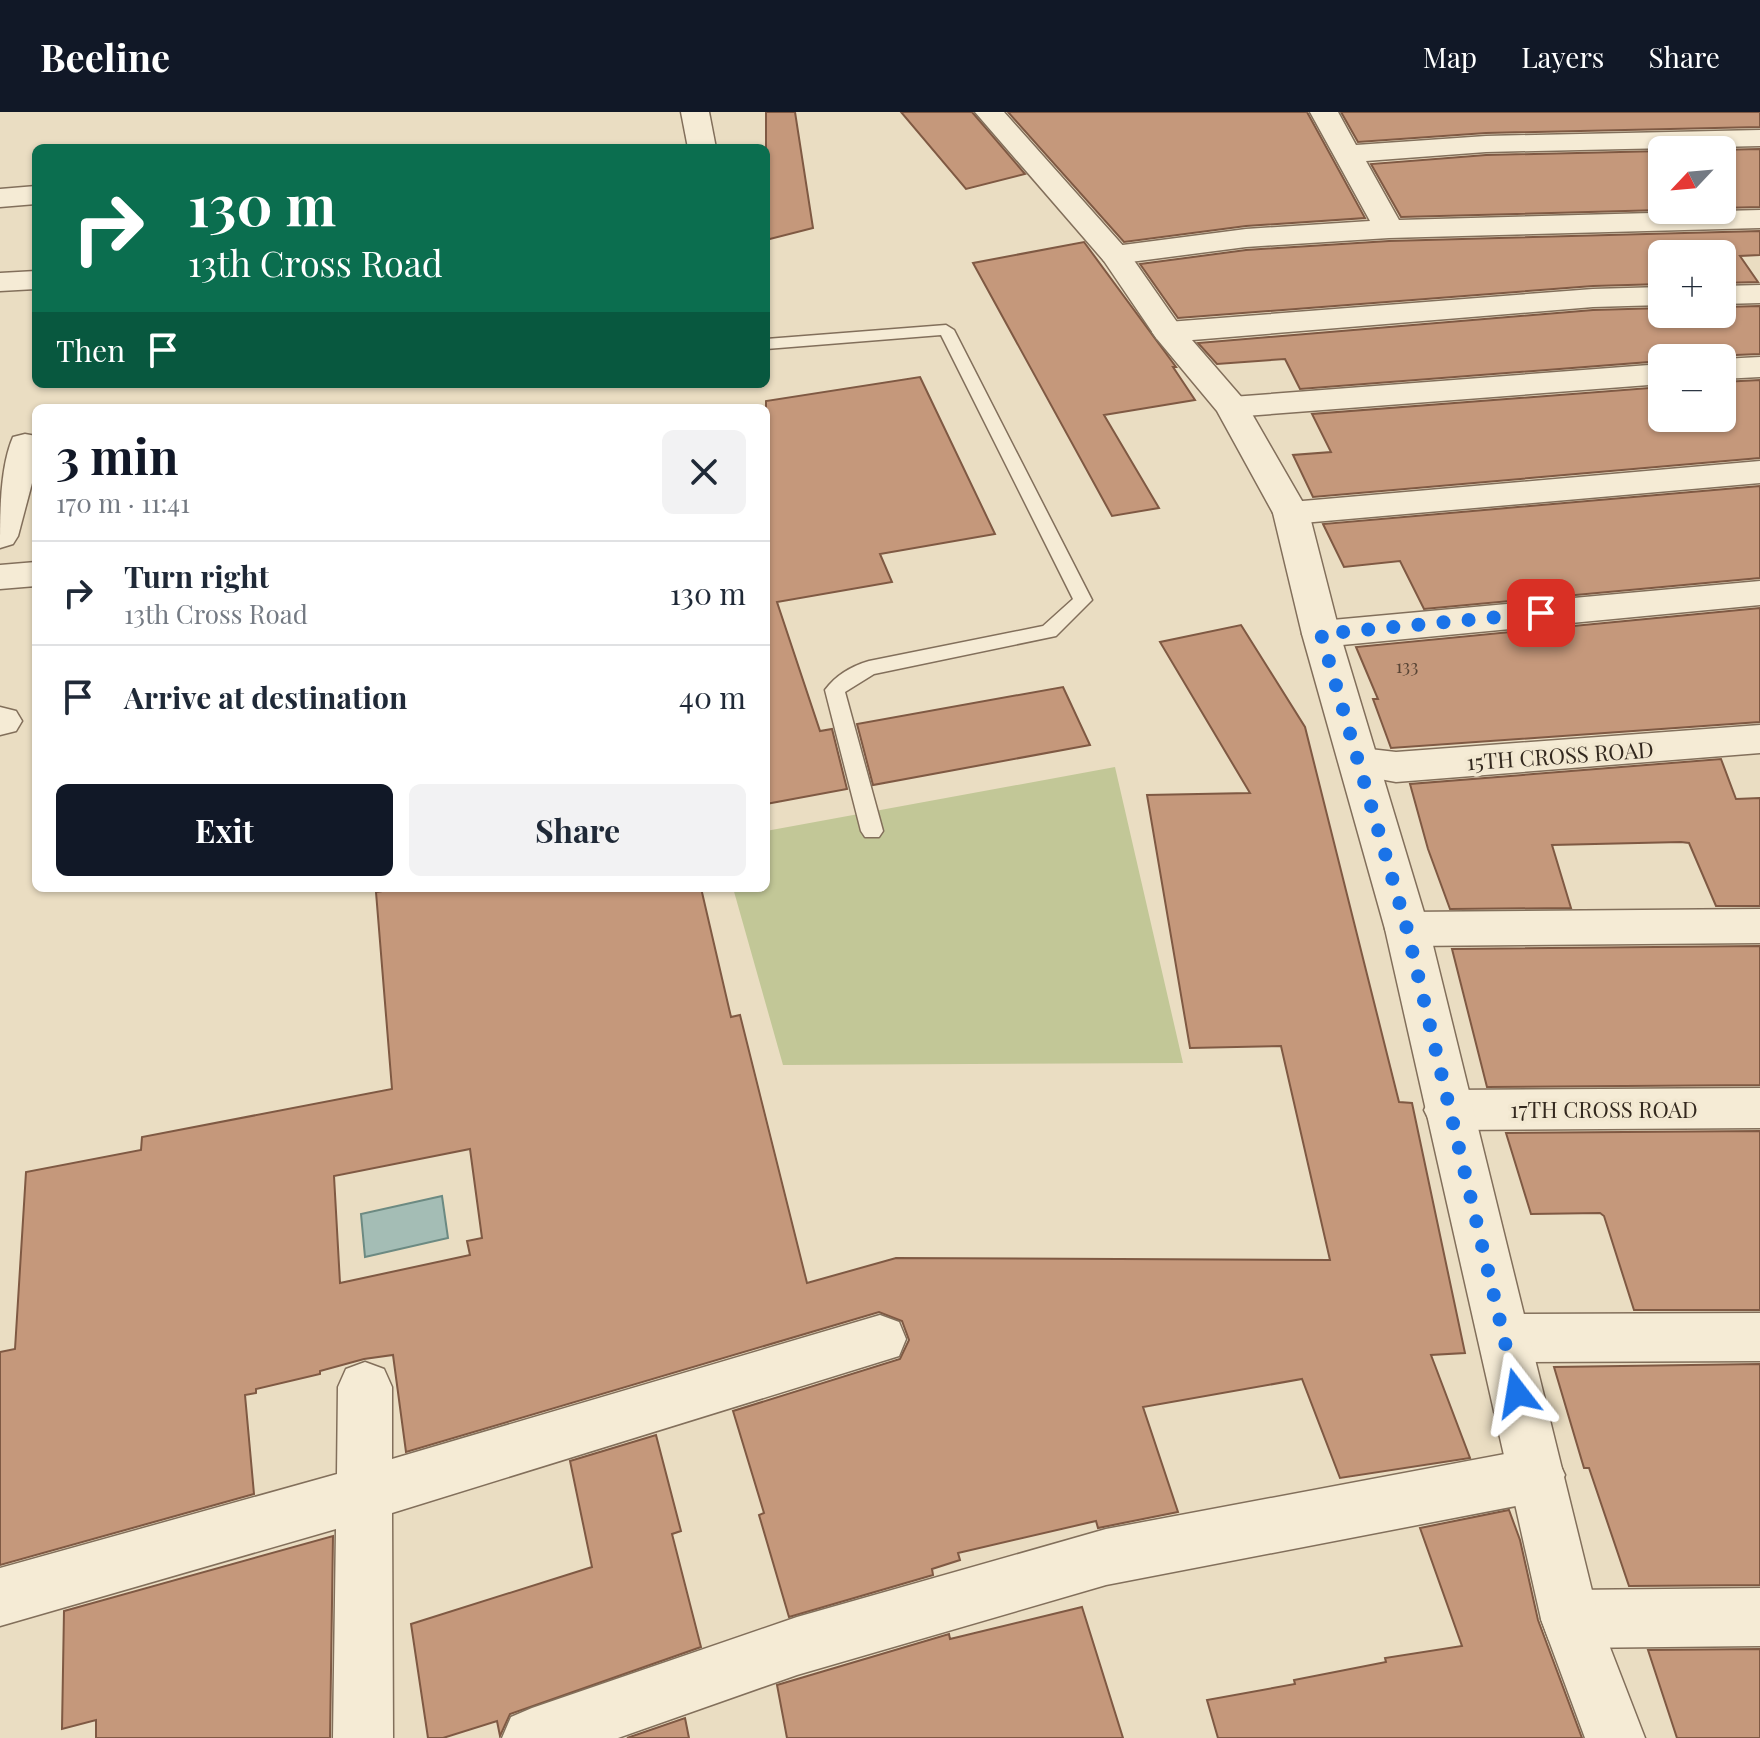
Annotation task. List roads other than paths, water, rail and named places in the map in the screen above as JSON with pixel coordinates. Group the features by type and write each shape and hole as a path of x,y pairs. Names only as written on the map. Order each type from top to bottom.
{"street":[{"path":"695,112 701,144"},
{"path":"989,112 1115,255 1168,332 1232,407 1291,513 1321,634 1407,929 1570,1619 1615,1738"},
{"path":"1324,112 1389,229"},
{"path":"1349,154 1486,144 1760,138"},
{"path":"0,198 32,195"},
{"path":"1115,255 1246,238 1389,229 1760,219"},
{"path":"0,282 32,280"},
{"path":"1736,295 1760,294"},
{"path":"1168,332 1593,298 1648,296"},
{"path":"1736,368 1760,367"},
{"path":"1232,407 1648,375"},
{"path":"0,536 25,444"},
{"path":"1291,513 1760,472"},
{"path":"0,577 32,574"},
{"path":"1321,634 1760,593"},
{"name":"15TH CROSS ROAD","path":"1361,763 1396,767 1760,739"},
{"path":"1407,929 1760,926"},
{"name":"17TH CROSS ROAD","path":"1448,1110 1760,1108"},
{"path":"1504,1338 1760,1337"},
{"path":"0,1597 364,1494 880,1339"},
{"path":"363,1738 365,1387"},
{"path":"532,1738 797,1646 1106,1557 1537,1475"},
{"path":"1570,1619 1760,1617"}],"lane":[{"path":"770,344 946,330 1083,600 1049,631 869,668 850,677 835,690 872,831"}],"water":[{"path":"442,1196 448,1238 365,1257 361,1214"}]}
